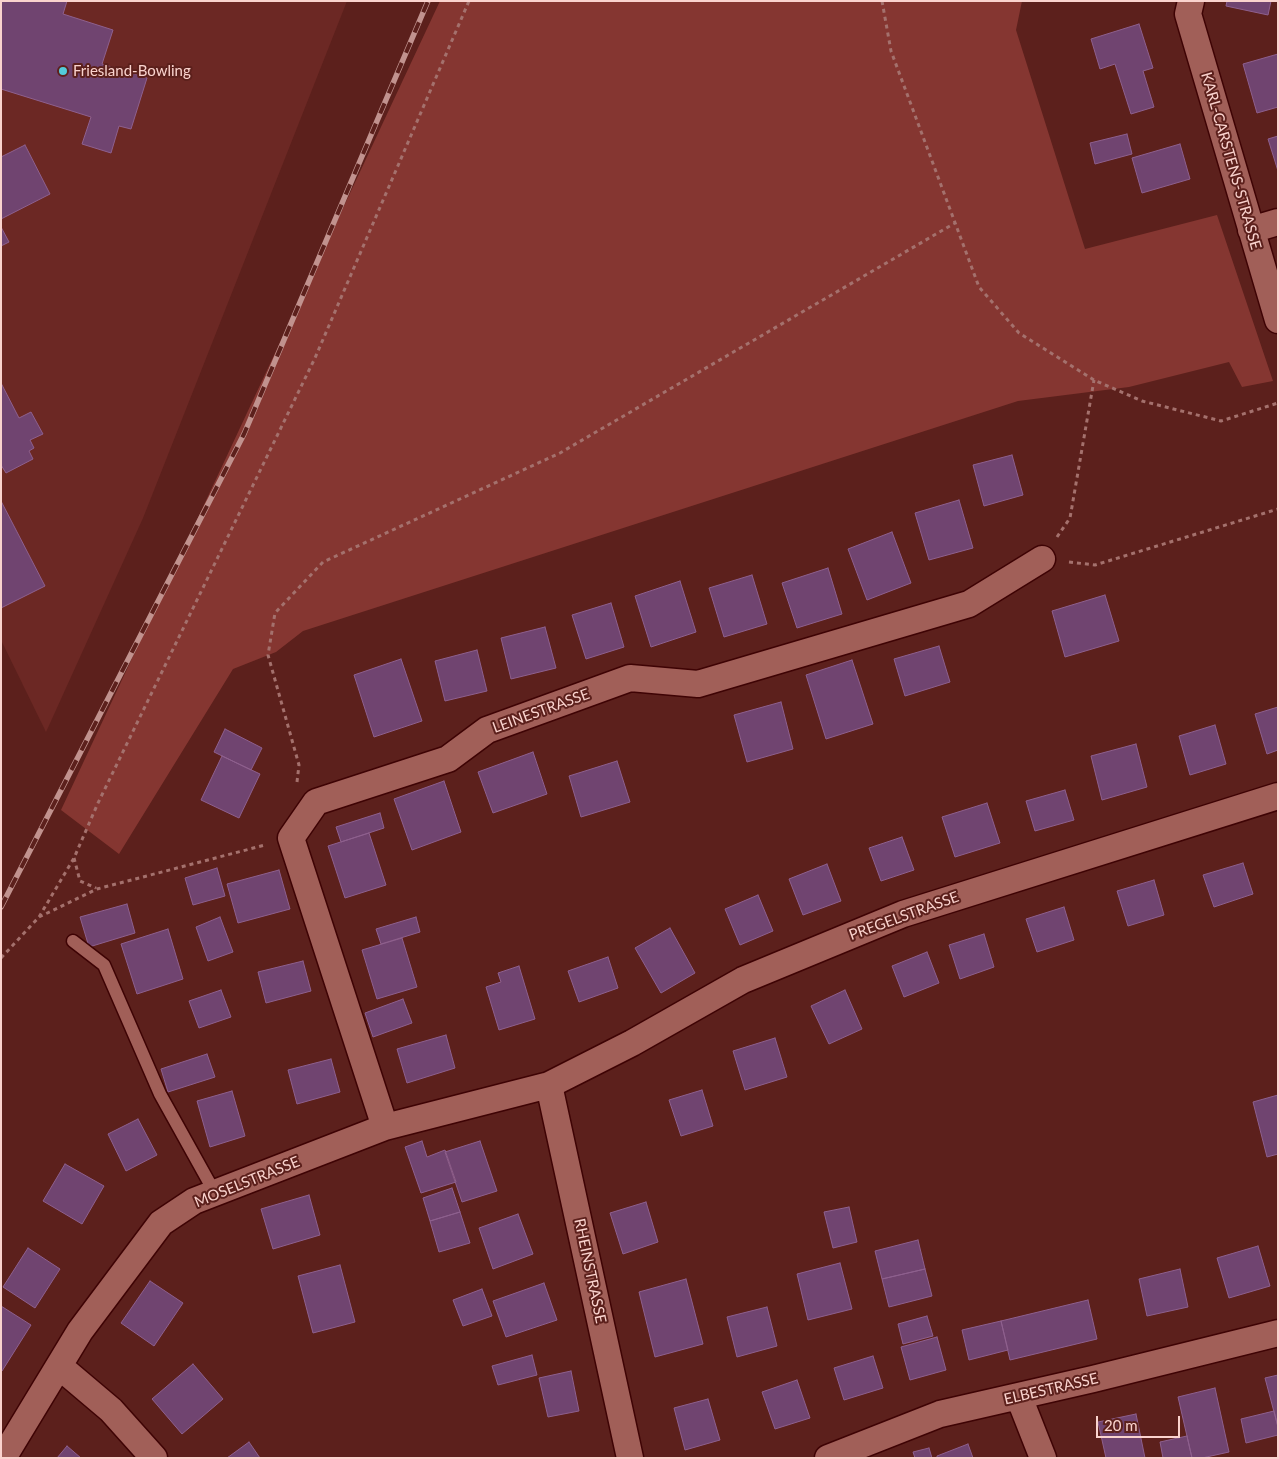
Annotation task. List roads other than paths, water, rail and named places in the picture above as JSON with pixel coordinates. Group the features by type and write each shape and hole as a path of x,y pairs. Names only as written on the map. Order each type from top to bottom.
{"street":[{"name":"KARL-CARSTENS-STRASSE","path":"1191,1 1188,14 1278,320"},
{"path":"1251,230 1278,222"},
{"name":"LEINESTRASSE","path":"385,1127 291,838 316,802 448,759 487,730 630,678 698,684 969,604 1042,559"},
{"name":"PREGELSTRASSE","path":"550,1084 632,1043 743,980 903,914 1278,796"},
{"name":"MOSELSTRASSE","path":"3,1458 80,1331 161,1223 194,1201 385,1127 550,1084"},
{"name":"RHEINSTRASSE","path":"550,1084 630,1458"},
{"name":"ELBESTRASSE","path":"828,1458 940,1414 1278,1333"},
{"path":"59,1366 111,1410 154,1458"},
{"path":"1019,1396 1043,1458"}],"lane":[{"path":"73,942 104,965 160,1094 215,1193"}],"railway":[{"path":"1,907 244,434 428,1"}],"place":[{"name":"Friesland-Bowling","path":"63,71"}]}
